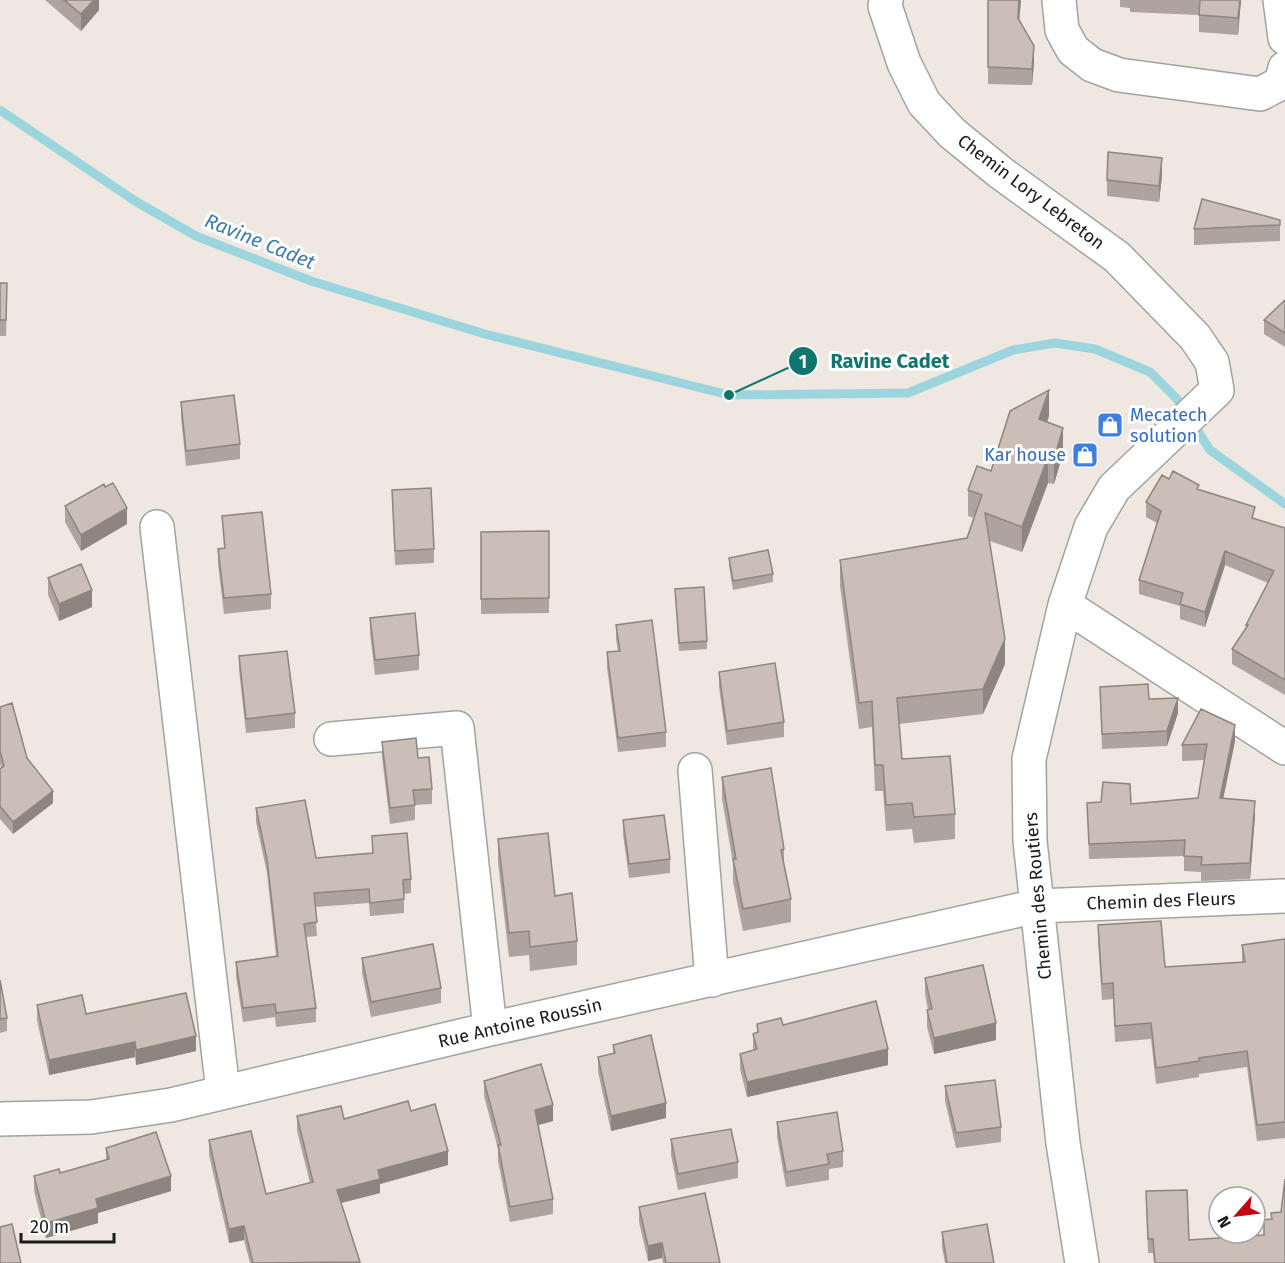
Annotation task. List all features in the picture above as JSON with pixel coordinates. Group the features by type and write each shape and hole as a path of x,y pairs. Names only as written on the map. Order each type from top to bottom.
{"street":[{"path":"1059,0 1062,30 1073,50 1092,65 1119,75 1260,94 1281,83 1285,68"},
{"path":"1280,0 1285,38"},
{"name":"Chemin Lory Lebreton","path":"883,2 904,63 924,103 952,133 1001,173 1117,257 1175,315 1215,376 1155,451"},
{"name":"Chemin des Routiers","path":"1082,1263 1063,1143 1030,841 1029,759 1065,605 1091,527 1114,488 1155,451"},
{"path":"157,527 223,1091"},
{"path":"1065,605 1285,748"},
{"path":"331,739 457,728 490,1029"},
{"path":"695,770 712,980"},
{"name":"Chemin des Fleurs","path":"1037,906 1285,896"},
{"name":"Rue Antoine Roussin","path":"0,1119 91,1117 171,1105 490,1029 1037,906"}],"building":[{"path":"64,0 94,0 81,14"},
{"path":"988,0 1019,0 1018,18 1034,46 1032,69 988,67"},
{"path":"1200,0 1240,0 1238,18 1199,15"},
{"path":"1108,152 1162,158 1159,186 1107,180"},
{"path":"1202,199 1280,220 1280,225 1194,229"},
{"path":"0,283 7,283 6,320 0,320"},
{"path":"1285,300 1285,333 1264,320"},
{"path":"1049,390 1039,419 1063,428 1054,459 1048,457 1022,527 985,513 1005,639 983,689 897,698 902,759 950,756 955,814 914,817 912,803 886,805 883,765 875,765 872,701 859,703 840,560 967,538 982,495 968,490 977,466 991,471 1010,411"},
{"path":"234,395 240,444 186,451 181,402"},
{"path":"1173,471 1199,485 1197,489 1255,507 1252,518 1285,528 1285,680 1232,649 1248,625 1246,625 1274,571 1225,551 1205,612 1180,604 1183,593 1139,580 1161,511 1146,502 1162,475 1169,479"},
{"path":"113,483 127,508 81,535 65,506 104,484 105,487"},
{"path":"431,488 434,549 395,551 392,490"},
{"path":"262,512 271,594 224,598 218,549 225,548 222,516"},
{"path":"549,531 549,598 481,599 481,532"},
{"path":"768,550 773,574 733,581 729,558"},
{"path":"81,564 92,590 59,604 48,578"},
{"path":"704,587 707,641 679,643 675,589"},
{"path":"415,613 419,655 375,660 370,618"},
{"path":"652,620 666,732 618,738 607,652 620,651 616,625"},
{"path":"287,651 295,713 246,719 239,656"},
{"path":"775,663 784,722 727,731 719,672"},
{"path":"1148,684 1149,699 1178,698 1167,731 1102,734 1100,687"},
{"path":"12,703 27,758 53,791 13,822 0,806 0,769 4,766 0,751 0,707"},
{"path":"1201,709 1235,725 1220,798 1255,801 1250,863 1201,865 1202,857 1184,856 1185,840 1089,844 1087,803 1101,802 1103,782 1130,784 1131,804 1198,798 1207,744 1182,745"},
{"path":"416,738 418,758 429,757 432,789 413,790 415,805 390,808 382,742"},
{"path":"771,768 784,849 781,850 791,899 743,909 733,859 736,859 722,777"},
{"path":"305,800 316,858 373,853 372,836 407,833 411,879 403,880 404,899 370,903 369,889 314,893 317,922 304,924 316,1008 276,1013 275,1004 243,1008 236,962 278,956 267,859 256,808"},
{"path":"664,815 670,859 629,864 623,820"},
{"path":"548,833 555,896 572,893 577,941 530,947 529,931 509,933 498,839"},
{"path":"1161,921 1165,967 1245,962 1242,945 1285,939 1285,1122 1257,1125 1247,1051 1199,1058 1199,1061 1156,1068 1151,1023 1115,1026 1113,983 1102,984 1098,925"},
{"path":"433,944 441,988 371,1002 362,958"},
{"path":"983,965 996,1023 934,1038 927,1010 932,1009 925,978"},
{"path":"0,980 7,1018 0,1019"},
{"path":"186,993 196,1036 136,1050 135,1042 49,1060 37,1005 82,995 86,1014"},
{"path":"876,1001 888,1049 747,1082 740,1054 757,1049 753,1034 758,1032 757,1024 781,1018 783,1025"},
{"path":"651,1035 666,1103 611,1116 598,1057 615,1053 613,1045"},
{"path":"541,1064 553,1105 535,1110 553,1199 510,1207 498,1145 501,1145 484,1081"},
{"path":"995,1080 1001,1127 956,1133 945,1086"},
{"path":"408,1101 411,1111 435,1104 448,1151 378,1170 380,1179 337,1190 360,1262 253,1263 244,1226 229,1229 209,1140 251,1131 266,1194 313,1182 297,1116 341,1106 344,1119"},
{"path":"837,1112 843,1151 827,1154 829,1164 786,1172 777,1122"},
{"path":"731,1129 738,1162 678,1174 671,1139"},
{"path":"156,1132 171,1176 96,1199 98,1208 46,1223 34,1176 59,1169 60,1173 109,1159 106,1148"},
{"path":"1285,1179 1285,1263 1155,1263 1153,1239 1148,1239 1146,1191 1187,1190 1189,1240 1207,1239 1207,1245 1267,1245 1267,1220 1272,1219 1271,1213 1281,1212"},
{"path":"705,1193 720,1263 666,1263 662,1243 648,1246 639,1207"},
{"path":"12,1224 21,1263 0,1263 0,1227"},
{"path":"987,1224 994,1263 947,1263 942,1232"}],"waterway":[{"name":"Ravine Cadet","path":"0,110 135,201 196,236 311,281 485,334 729,395 908,393 1013,350 1055,343 1095,349 1150,372 1177,399 1210,450 1285,504"}],"place":[{"name":"Ravine Cadet","path":"729,395"},
{"name":"Mecatech solution","path":"1110,425"},
{"name":"Kar house","path":"1085,455"}]}
